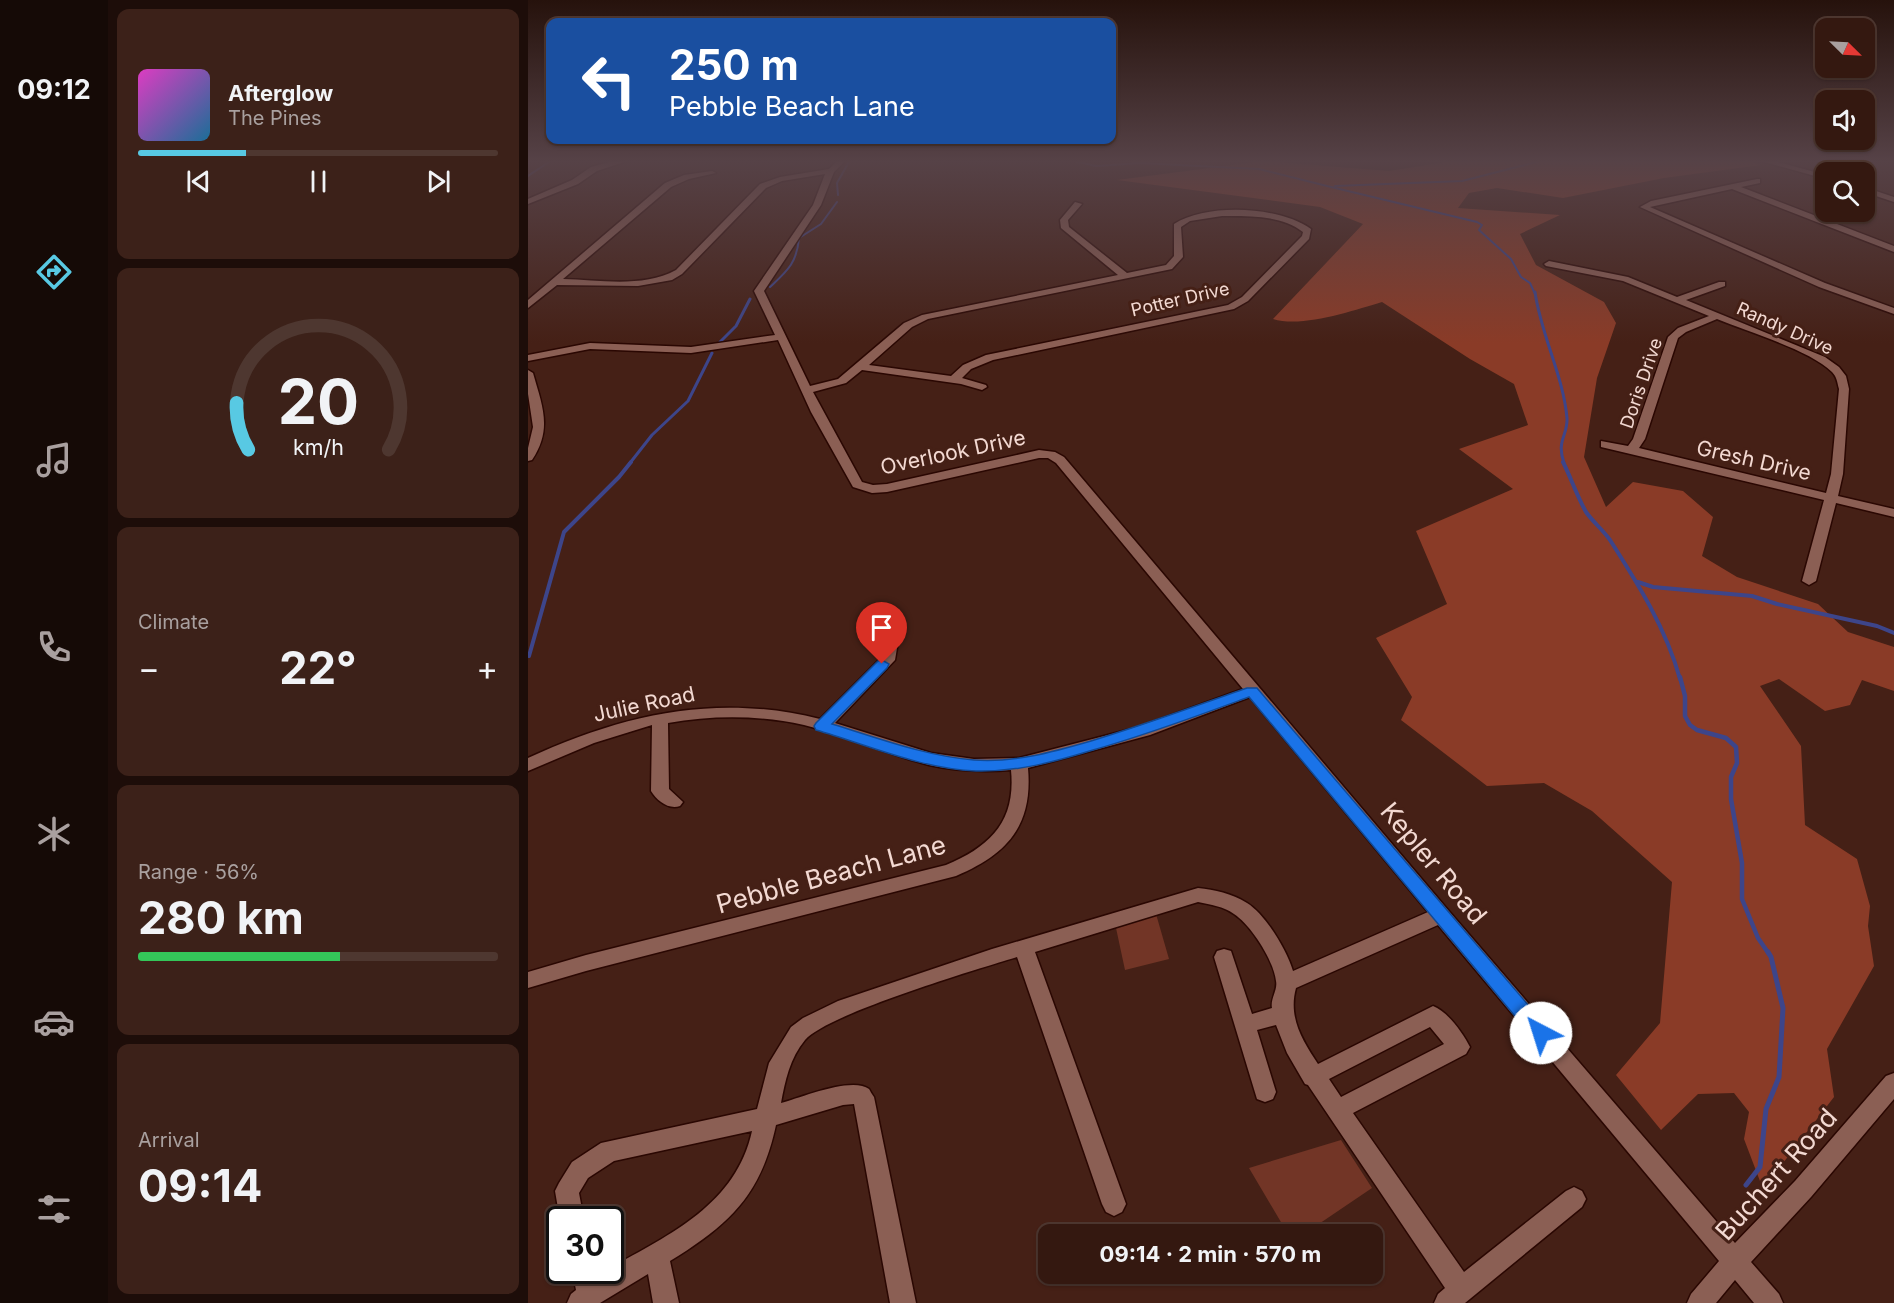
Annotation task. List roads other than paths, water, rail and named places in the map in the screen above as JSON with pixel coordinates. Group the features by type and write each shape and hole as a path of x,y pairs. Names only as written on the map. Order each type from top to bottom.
{"street":[{"path":"528,304 626,221"},
{"path":"555,282 648,283 670,278 679,272 729,221"},
{"path":"806,221 759,291 807,390"},
{"path":"1064,221 1065,228 1127,277"},
{"name":"Potter Drive","path":"807,390 842,381 908,326 925,317 1158,271 1175,263 1179,256 1177,227 1181,221"},
{"name":"Potter Drive","path":"952,380 967,367 990,357 1234,305 1251,294 1306,237 1308,231 1292,221"},
{"path":"1676,221 1822,285 1894,311"},
{"path":"1822,221 1894,249"},
{"name":"Randy Drive","path":"1548,264 1615,276 1677,300 1817,356 1842,378 1844,389 1837,474 1809,581"},
{"path":"1677,300 1722,284"},
{"name":"Doris Drive","path":"1631,451 1639,439 1673,338 1682,330 1717,316"},
{"path":"528,358 590,346 691,350 780,337"},
{"path":"860,367 952,380 982,387"},
{"path":"528,373 540,434 537,444 528,457"},
{"name":"Overlook Drive","path":"807,390 851,475 858,485 867,489 894,486 1027,455 1044,453 1057,457"},
{"name":"Gresh Drive","path":"1605,444 1894,513"},
{"name":"Kepler Road","path":"1057,457 1440,915 1770,1303"},
{"path":"822,726 890,657 891,642"},
{"path":"1019,764 1144,730 1252,691"},
{"name":"Julie Road","path":"528,765 585,740 660,719 711,712 740,711 787,716 953,764 991,766 1019,764"},
{"path":"660,719 660,791 675,802"},
{"name":"Pebble Beach Lane","path":"528,980 586,963 938,876 963,866 988,850 1013,821 1020,801 1019,764"},
{"path":"584,1284 585,1299 713,1220 737,1191 758,1156 777,1070 798,1033 810,1024 845,1007 1173,900 1198,895 1231,903 1248,914 1280,959 1287,983 1281,1004 1294,1046 1337,1110 1454,1297 1574,1199"},
{"path":"1287,983 1440,915"},
{"path":"1024,948 1113,1204"},
{"path":"1224,957 1265,1092"},
{"path":"1244,1025 1283,1014"},
{"path":"1313,1077 1433,1015 1459,1047 1337,1110"},
{"name":"Buchert Road","path":"1700,1303 1735,1261 1803,1189 1894,1083"},
{"path":"570,1206 567,1191 580,1170 609,1151 768,1117 843,1095 861,1096 866,1104 903,1303"},
{"path":"657,1256 666,1303"}],"waterway":[{"path":"770,287 790,266 796,254 799,238 823,221"},
{"path":"1472,221 1482,225 1479,230 1511,259 1521,277 1530,283 1535,294"},
{"path":"1535,292 1565,402 1567,424 1561,449 1564,463"},
{"path":"720,342 736,326 750,299"},
{"path":"630,463 652,435 688,401 712,353"},
{"path":"529,656 564,532 631,462"},
{"path":"1563,462 1586,512 1610,540 1650,607 1667,642 1680,679"},
{"path":"1638,582 1653,587 1752,596 1777,604 1877,626 1894,633"},
{"path":"1680,677 1685,696 1685,716 1690,725 1697,730 1726,738 1736,747 1737,763 1731,777 1731,799 1742,863 1742,899 1758,938 1769,954"},
{"path":"1746,1185 1760,1167 1766,1109 1779,1077 1783,1008 1768,952"}]}
